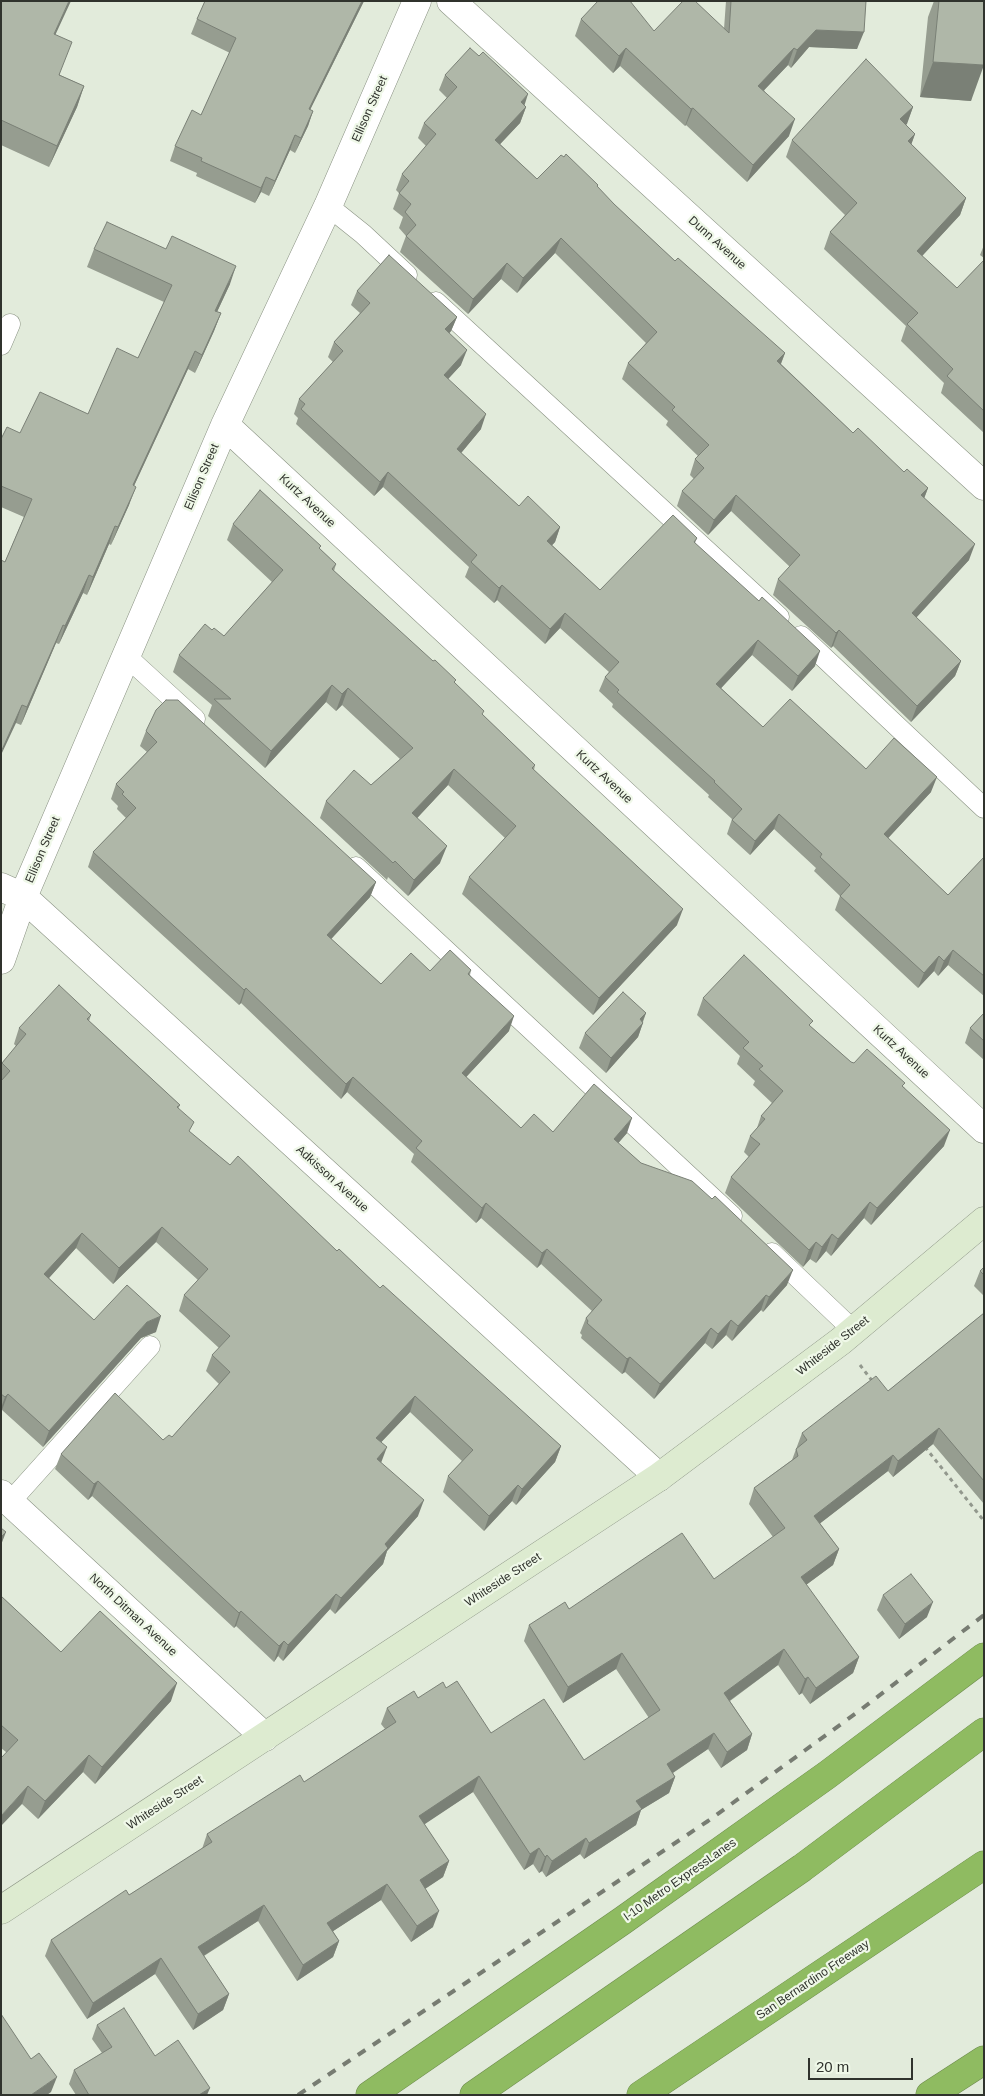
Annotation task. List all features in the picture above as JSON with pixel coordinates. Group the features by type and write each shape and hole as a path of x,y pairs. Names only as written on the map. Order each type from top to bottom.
{"highway":[{"name":"I-10 Metro ExpressLanes","path":"370,2095 622,1921 804,1792 984,1657"},
{"path":"474,2095 802,1868 984,1732"},
{"name":"San Bernardino Freeway","path":"641,2095 984,1865"},
{"path":"930,2095 984,2060"}],"street":[{"name":"Ellison Street","path":"1,960 12,892 126,656 225,424 328,206 417,1"},
{"name":"Dunn Avenue","path":"451,1 984,486"},
{"name":"Kurtz Avenue","path":"225,424 984,1129"},
{"name":"Adkisson Avenue","path":"12,892 659,1477"},
{"name":"Whiteside Street","path":"1,1910 659,1477 848,1336 984,1221"},
{"name":"North Ditman Avenue","path":"6,1498 266,1737"}],"lane":[{"path":"328,206 363,234 984,808"},
{"path":"1,345 10,324"},
{"path":"126,656 206,730"},
{"path":"345,857 750,1233 848,1336"},
{"path":"6,1498 150,1346"}],"path":[{"path":"848,1336 874,1383"},
{"path":"922,1443 984,1521"}],"building":[{"path":"1,1 69,1 54,34 72,42 59,75 84,86 57,146 1,120"},
{"path":"205,1 362,1 309,109 313,111 301,138 295,135 275,181 266,177 261,188 201,161 202,158 175,146 192,110 201,115 236,38 197,19"},
{"path":"598,1 630,1 654,31 683,1 695,1 729,33 731,1 866,1 864,32 816,30 797,50 794,48 758,86 795,119 753,165 626,48 619,56 581,19"},
{"path":"939,1 984,1 984,65 933,62"},
{"path":"470,48 479,56 483,52 528,94 521,102 526,107 495,140 537,179 561,155 564,157 566,154 598,185 614,204 675,261 678,258 785,353 777,361 853,433 858,428 904,472 907,469 928,488 921,495 975,544 912,613 961,661 917,706 839,630 836,633 778,579 800,555 736,495 714,520 682,491 704,468 695,459 709,445 672,410 675,407 628,363 657,332 561,238 523,278 507,263 473,299 406,236 416,225 405,212 411,204 399,193 409,181 402,174 436,134 424,123 457,87 445,75"},
{"path":"866,59 913,107 900,119 915,134 908,141 966,198 917,251 957,288 984,260 984,411 947,376 953,369 907,324 918,313 830,232 857,203 792,140"},
{"path":"107,222 166,249 172,236 236,266 215,311 221,313 202,355 195,351 133,485 136,487 118,527 115,526 93,577 89,575 65,626 63,625 27,707 22,705 1,752 1,560 5,562 32,499 1,486 1,439 7,427 20,433 40,392 88,414 117,348 138,358 172,285 94,249"},
{"path":"389,255 457,317 445,329 467,350 444,375 486,414 457,449 519,506 528,496 560,527 547,541 600,590 673,515 697,538 694,542 759,601 762,597 820,651 798,676 758,640 716,684 763,727 790,699 866,769 894,738 937,777 884,834 948,895 984,857 984,976 953,950 944,961 939,956 924,973 840,896 850,885 820,857 822,854 779,814 755,841 732,820 742,809 715,781 617,692 619,690 605,677 619,662 565,613 550,629 502,585 499,588 471,562 477,555 388,472 380,482 301,409 305,404 299,399 343,351 334,342 370,303 357,291"},
{"path":"260,490 321,546 319,548 336,564 332,569 456,680 454,682 484,711 482,714 535,765 532,768 683,909 599,998 469,877 516,826 454,769 412,813 447,846 414,880 326,801 354,770 371,785 413,748 348,688 342,694 332,685 271,751 214,699 231,699 179,655 205,624 224,636 283,570 233,524"},
{"path":"166,700 178,700 376,882 327,935 381,984 411,953 430,971 450,950 471,970 468,974 514,1016 462,1073 521,1128 534,1114 553,1132 594,1084 632,1118 614,1139 641,1163 692,1181 712,1199 715,1196 793,1270 769,1297 766,1295 738,1326 731,1320 718,1334 711,1328 660,1384 630,1357 627,1359 587,1323 586,1318 602,1300 547,1249 542,1253 486,1203 482,1208 416,1148 422,1141 353,1077 346,1084 246,988 244,990 93,852 136,808 122,794 124,792 116,784 157,742 146,731 156,710"},
{"path":"744,955 813,1021 809,1025 851,1062 854,1063 867,1049 905,1083 902,1086 950,1130 877,1208 870,1202 838,1239 832,1234 822,1247 816,1242 809,1250 731,1177 760,1144 750,1136 765,1119 761,1116 783,1091 759,1069 763,1066 743,1048 749,1042 703,998"},
{"path":"59,985 91,1015 87,1019 180,1105 177,1107 194,1122 189,1131 230,1165 238,1156 337,1251 339,1249 380,1288 383,1285 561,1446 522,1489 518,1485 489,1516 448,1476 473,1450 415,1396 376,1438 387,1447 377,1459 424,1500 385,1544 388,1548 341,1598 336,1594 288,1645 284,1641 279,1646 241,1611 239,1613 98,1481 94,1484 61,1454 115,1393 163,1440 169,1435 172,1437 230,1372 212,1355 230,1336 184,1295 208,1269 162,1227 119,1268 82,1233 44,1274 94,1320 127,1285 161,1316 147,1322 49,1431 8,1394 5,1397 1,1394 1,1081 10,1071 2,1063 26,1034 19,1028"},
{"path":"623,992 646,1013 640,1019 643,1023 611,1058 585,1033"},
{"path":"984,1013 984,1041 970,1028"},
{"path":"984,1267 984,1275 980,1271"},
{"path":"984,1313 984,1481 939,1428 898,1461 893,1455 814,1516 839,1549 801,1577 859,1657 816,1688 808,1677 805,1679 784,1649 724,1693 752,1734 727,1752 714,1733 667,1764 675,1777 636,1801 642,1809 589,1843 586,1838 552,1861 547,1855 545,1857 539,1848 530,1854 479,1776 419,1816 449,1861 420,1880 439,1911 417,1926 387,1884 327,1923 339,1941 303,1965 264,1905 198,1947 229,1994 198,2014 161,1958 93,2003 51,1940 126,1890 129,1895 212,1842 207,1834 300,1775 304,1782 396,1722 387,1708 414,1691 418,1698 443,1682 446,1688 457,1681 491,1733 544,1699 584,1760 660,1710 622,1653 568,1687 529,1625 565,1602 569,1609 682,1533 714,1579 785,1528 754,1488 798,1456 796,1449 807,1440 802,1433 876,1376 888,1391"},
{"path":"1,1528 6,1532 1,1537"},
{"path":"911,1574 933,1602 905,1624 883,1595"},
{"path":"1,1596 61,1652 100,1611 177,1683 102,1767 89,1755 45,1801 28,1786 1,1816 1,1758 18,1740 1,1725"},
{"path":"124,2008 155,2056 178,2040 210,2088 199,2095 89,2095 74,2070 112,2047 97,2025"},
{"path":"1,2014 31,2059 39,2053 57,2077 31,2095 1,2095"}],"railway":[{"path":"298,2095 708,1821 859,1711 984,1615"}]}
